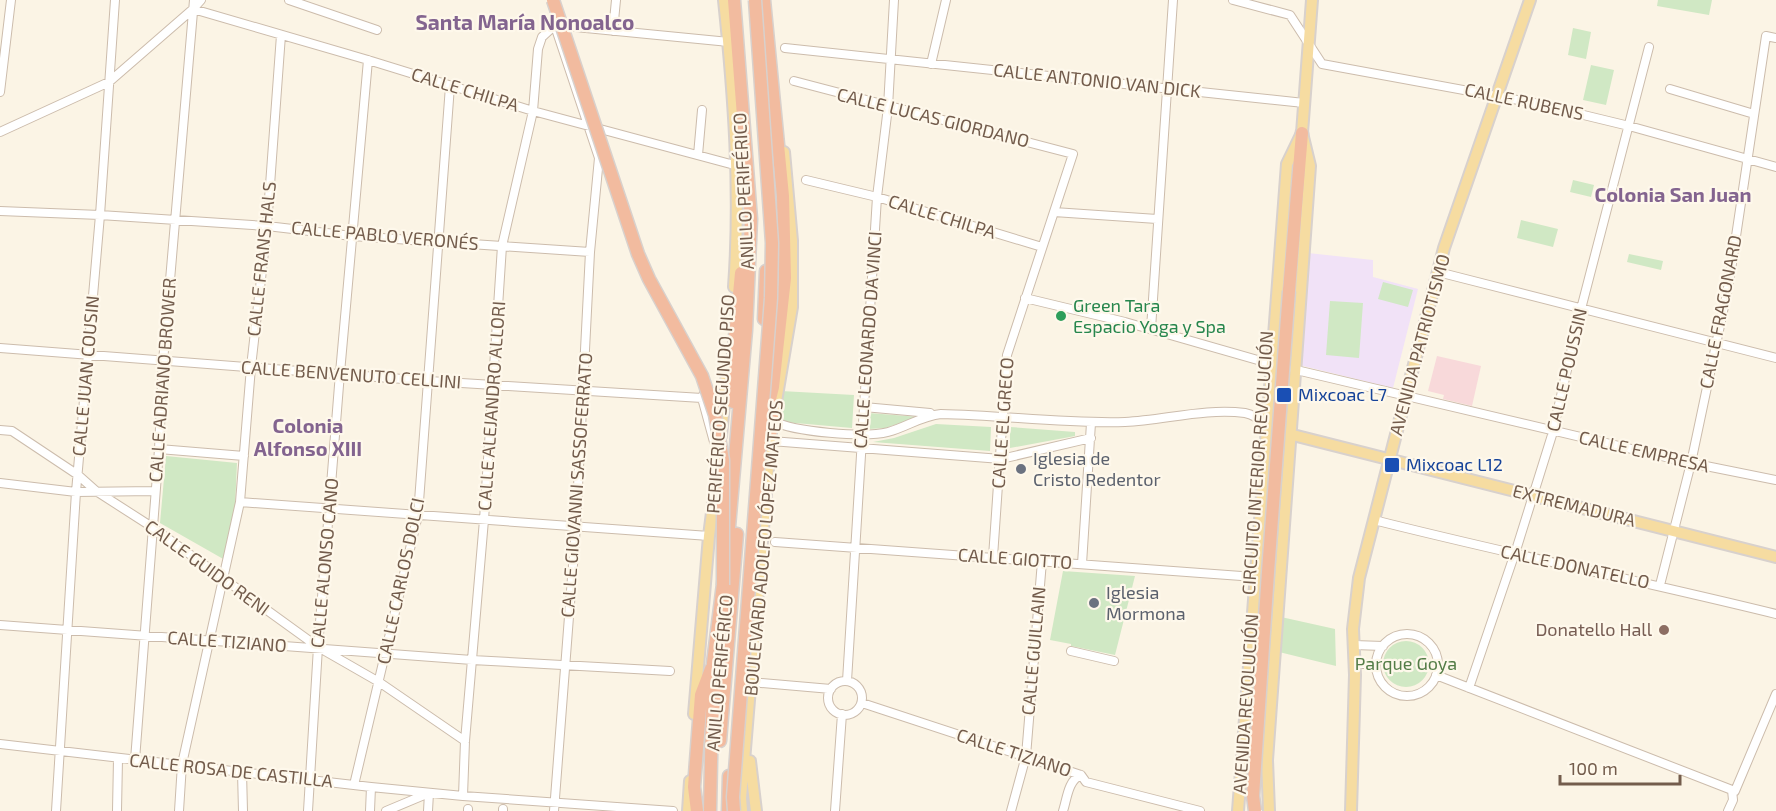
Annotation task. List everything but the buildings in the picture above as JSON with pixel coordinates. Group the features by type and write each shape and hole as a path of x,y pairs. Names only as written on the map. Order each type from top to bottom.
{"highway":[{"path":"554,0 638,254 649,279 702,376 715,415 723,460 723,585"},
{"name":"PERIFÉRICO SEGUNDO PISO","path":"710,811 713,663 734,481 732,369 744,242 732,0"},
{"name":"ANILLO PERIFÉRICO","path":"716,811 716,784 746,430 755,243 741,0"},
{"name":"ANILLO PERIFÉRICO","path":"728,811 727,797 769,433 767,241 750,0"},
{"path":"734,811 733,797 771,298 772,243 755,0"},
{"path":"764,0 783,196 785,278 769,433"},
{"name":"CIRCUITO INTERIOR REVOLUCIÓN","path":"1253,811 1267,584 1302,133"},
{"path":"697,811 694,787 701,695 713,663"}],"main road":[{"path":"688,811 696,674 725,401 737,243 738,166 724,0"},
{"name":"BOULEVARD ADOLFO LÓPEZ MATEOS","path":"742,811 741,798 769,433 792,307 794,275 789,186 775,76 769,0"},
{"name":"AVENIDA REVOLUCIÓN","path":"1269,811 1267,760 1310,166 1302,133 1312,0"},
{"name":"AVENIDA PATRIOTISMO","path":"1351,810 1354,617 1359,578 1438,272 1530,0"},
{"name":"AVENIDA REVOLUCIÓN","path":"1238,811 1287,165 1302,133"},
{"name":"EXTREMADURA","path":"1267,428 1776,557"},
{"path":"748,717 750,763 756,811"}],"street":[{"path":"0,92 11,0"},
{"name":"CALLE JUAN COUSIN","path":"56,811 76,492 100,215 115,0"},
{"name":"CALLE ADRIANO BROWER","path":"135,760 159,449 163,362 194,0"},
{"path":"0,132 109,82 201,0"},
{"path":"290,0 377,30"},
{"path":"547,0 588,126"},
{"path":"613,31 616,0"},
{"name":"CALLE LEONARDO DA VINCI","path":"847,681 877,197 888,107 894,0"},
{"path":"931,64 946,0"},
{"path":"1151,329 1173,0"},
{"name":"CALLE RUBENS","path":"1233,0 1290,15 1322,63 1497,96 1629,126 1776,167"},
{"name":"CALLE CHILPA","path":"193,9 532,111 738,166"},
{"path":"555,25 729,42"},
{"name":"CALLE ALEJANDRO ALLORI","path":"463,796 465,741 484,520 502,246 532,111 538,48 542,37 555,25"},
{"name":"CALLE FRANS HALS","path":"179,811 182,764 240,502 251,367 267,226 281,35"},
{"name":"CALLE FRAGONARD","path":"1660,585 1691,463 1729,283 1766,36 1776,38"},
{"name":"CALLE POUSSIN","path":"1469,688 1515,554 1553,432 1581,309 1648,47"},
{"name":"CALLE ANTONIO VAN DICK","path":"785,48 1304,103"},
{"name":"CALLE ALONSO CANO","path":"308,811 318,647 368,60"},
{"name":"CALLE LUCAS GIORDANO","path":"794,81 1073,154"},
{"name":"CALLE CARLOS DOLCI","path":"354,785 387,654 418,515 450,87"},
{"path":"1670,89 1754,114"},
{"path":"698,155 702,110"},
{"name":"CALLE GIOVANNI SASSOFERRATO","path":"554,807 576,526 590,252 598,158 588,126"},
{"name":"CALLE EL GRECO","path":"993,557 1007,355 1073,154"},
{"name":"CALLE CHILPA","path":"806,180 877,197 1042,247"},
{"name":"CALLE PABLO VERONÉS","path":"0,211 267,226 352,236 590,252"},
{"path":"1054,212 1157,219"},
{"path":"1438,272 1776,358"},
{"name":"CALLE EMPRESA","path":"1025,298 1151,329 1294,370 1553,432 1776,480"},
{"name":"CALLE BENVENUTO CELLINI","path":"0,348 584,392 703,395 718,464"},
{"path":"864,407 1091,423 1231,413 1252,415 1267,428"},
{"path":"769,433 793,428 862,434 886,432 922,417 941,414"},
{"path":"1082,564 1091,423"},
{"name":"CALLE GUIDO RENI","path":"0,430 12,430 78,475 96,491 152,527 318,647 379,682 465,741"},
{"path":"769,433 862,447 1001,459 1091,438"},
{"path":"159,449 244,456"},
{"path":"0,483 76,492 155,491"},
{"path":"240,502 709,536"},
{"name":"CALLE DONATELLO","path":"1374,520 1515,554 1660,585 1776,614"},
{"name":"CALLE GIOTTO","path":"775,542 1255,577"},
{"name":"CALLE GUILLAIN","path":"1011,811 1026,756 1042,561"},
{"name":"CALLE TIZIANO","path":"0,626 318,647 472,660 670,671"},
{"path":"1354,645 1380,647 1393,638 1414,635 1424,640 1436,656 1438,667 1432,683 1424,691 1412,696 1400,695 1384,686 1378,675 1376,664 1384,645"},
{"path":"1071,651 1114,661"},
{"path":"1355,664 1376,664"},
{"path":"1436,675 1735,791 1776,694"},
{"path":"847,681 859,688 862,703 855,711 842,714 836,712 829,701 831,689 838,682 847,681"},
{"path":"761,683 831,689"},
{"name":"CALLE TIZIANO","path":"862,703 1081,775 1086,782 1200,811"},
{"path":"835,811 842,714"},
{"name":"CALLE ROSA DE CASTILLA","path":"0,744 59,753 182,764 371,788 554,807 673,811"},
{"path":"117,811 118,759"},
{"path":"242,772 243,811"},
{"path":"1064,811 1072,782 1081,775"},
{"path":"370,811 371,788"},
{"path":"1728,811 1733,800 1732,790"},
{"path":"386,811 429,793 428,811"}],"shaded area":[{"path":"1308,253 1373,260 1373,277 1418,289 1393,388 1299,365"},
{"path":"1437,356 1481,366 1472,406 1443,399 1444,395 1428,391"}],"green space":[{"path":"1658,0 1712,0 1709,15 1657,6"},
{"path":"1573,28 1591,32 1586,59 1568,55"},
{"path":"1591,65 1614,70 1606,105 1583,100"},
{"path":"1573,180 1594,185 1591,197 1570,192"},
{"path":"1521,220 1558,229 1553,247 1517,238"},
{"path":"1629,254 1663,261 1661,270 1627,262"},
{"path":"1383,282 1413,290 1408,307 1378,299"},
{"path":"1330,301 1363,303 1359,358 1326,355"},
{"path":"781,391 854,395 852,428 784,422 779,419 777,410"},
{"path":"869,413 919,417 885,428 869,429"},
{"path":"936,424 991,427 990,451 873,442 894,438"},
{"path":"1010,427 1075,432 1075,436 1010,448"},
{"path":"166,456 237,463 235,507 225,560 160,523"},
{"path":"1063,571 1135,576 1115,655 1050,640"},
{"path":"1281,617 1335,629 1336,666 1279,652"},
{"name":"Parque Goya","path":"1406,641 1422,648 1429,664 1422,680 1406,687 1390,680 1383,664 1390,648"}],"place":[{"name":"Green Tara Espacio Yoga y Spa","path":"1061,316"},
{"name":"Mixcoac L7","path":"1284,395"},
{"name":"Mixcoac L12","path":"1392,465"},
{"name":"Iglesia de Cristo Redentor","path":"1021,469"},
{"name":"Iglesia Mormona","path":"1094,603"},
{"name":"Donatello Hall","path":"1664,630"}],"district":[{"name":"Santa María Nonoalco","path":"525,23"},
{"name":"Colonia San Juan","path":"1673,195"},
{"name":"Colonia Alfonso XIII","path":"308,438"}]}
